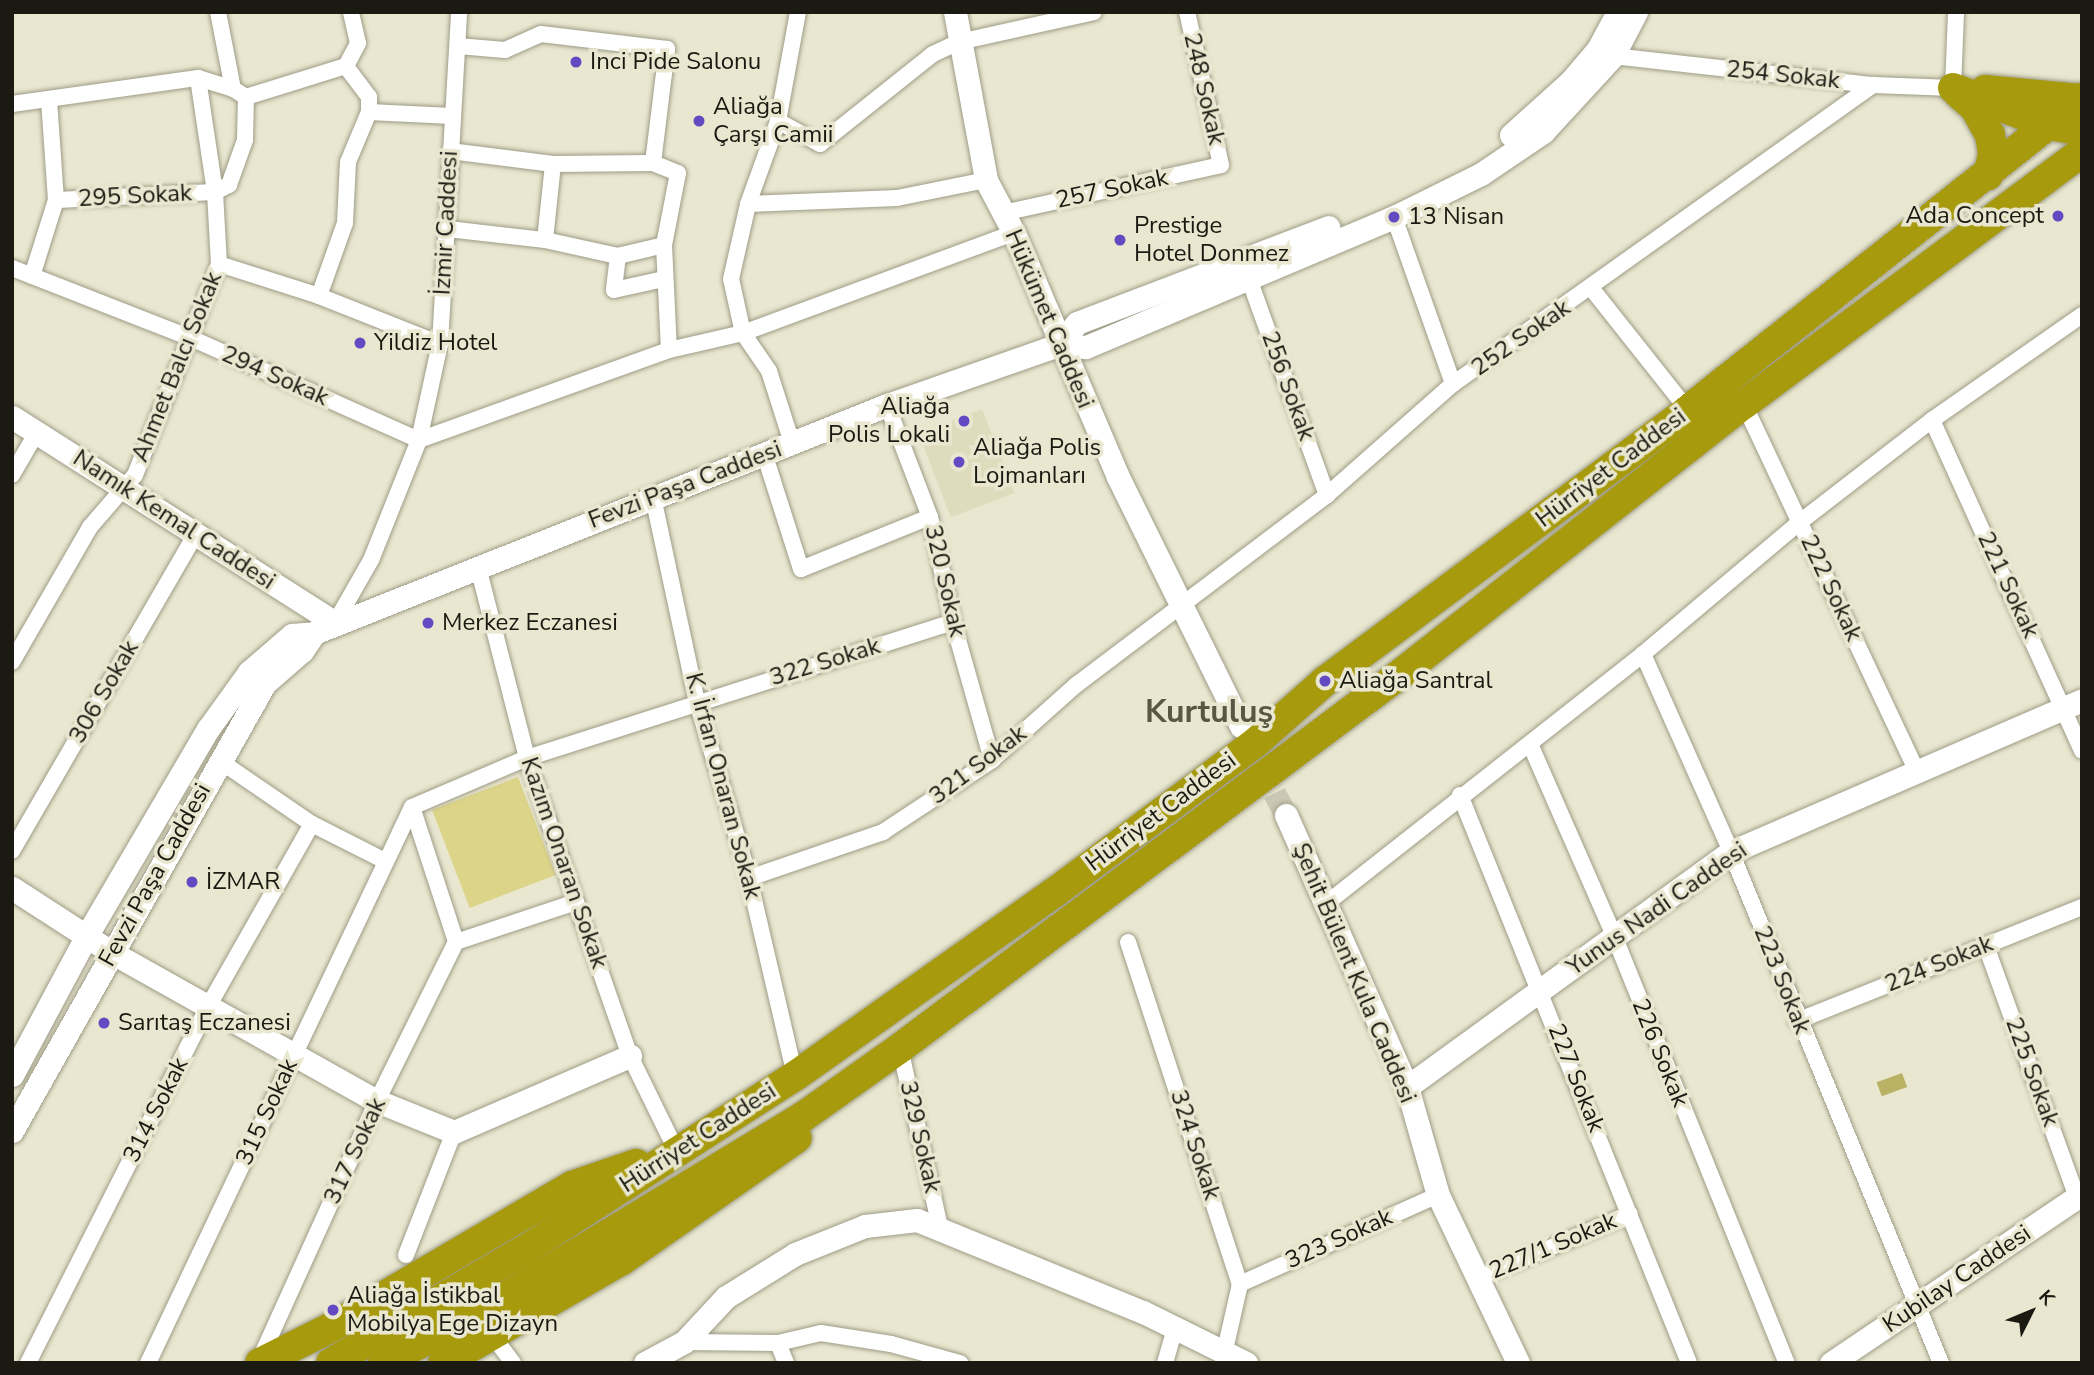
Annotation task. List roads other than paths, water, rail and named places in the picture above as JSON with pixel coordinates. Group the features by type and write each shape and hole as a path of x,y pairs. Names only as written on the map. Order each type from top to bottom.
{"highway":[{"path":"1953,88 2081,98"},
{"path":"1953,88 2049,125 2082,131"},
{"path":"1953,88 1975,108 1990,135 1993,155 1988,175"},
{"name":"Hürriyet Caddesi","path":"331,1363 528,1248 676,1150 795,1076 1055,892 1255,743 1325,681 1688,411 1988,175 2081,98"},
{"name":"Hürriyet Caddesi","path":"383,1363 476,1314 804,1115 900,1048 1403,672 1744,404 2082,152"},
{"path":"443,1363 622,1260 786,1149 864,1073"},
{"path":"259,1363 330,1328 572,1186 676,1150"}],"street":[{"path":"215,192 229,185 245,141 240,93 218,12"},
{"path":"12,104 198,78 240,93 346,66 358,43 351,12"},
{"name":"İzmir Caddesi","path":"335,623 371,560 419,440 440,344 459,12"},
{"path":"792,443 769,372 743,333 731,279 748,204 778,121 798,12"},
{"name":"Hükümet Caddesi","path":"956,12 959,42 986,180 1009,223 1058,345 1181,607 1241,726"},
{"path":"778,121 820,144 933,54 959,42 1094,12"},
{"name":"248 Sokak","path":"1187,12 1221,165"},
{"name":"Fevzi Paşa Caddesi","path":"1058,345 1077,323 1383,206 1471,164 1530,122 1606,53 1618,12"},
{"name":"Fevzi Paşa Caddesi","path":"12,1075 87,935 208,729 249,671 292,635 314,633 887,405 1058,345 1086,347 1394,216 1480,174 1543,132 1636,12"},
{"path":"1953,88 1956,12"},
{"path":"458,46 505,50 541,34 667,49 653,163"},
{"name":"254 Sokak","path":"1606,53 1873,85 1953,88"},
{"path":"319,296 345,223 348,162 369,112 369,97 346,66"},
{"name":"Ahmet Balcı Sokak","path":"127,489 193,339 202,301 219,264 215,192 198,78"},
{"name":"252 Sokak","path":"1181,607 1327,495 1453,384 1592,289 1873,85"},
{"path":"32,276 56,200 49,99"},
{"path":"369,112 452,116"},
{"path":"450,151 553,164 653,163 678,173 664,244 669,350"},
{"path":"545,240 553,164"},
{"name":"257 Sokak","path":"419,440 669,350 743,333 1009,223 1221,165"},
{"path":"748,204 897,198 986,180"},
{"name":"295 Sokak","path":"56,200 215,192"},
{"path":"1394,216 1453,384"},
{"path":"448,229 545,240 618,256 664,244"},
{"path":"618,256 614,290 664,279"},
{"path":"219,264 319,296 440,344"},
{"name":"294 Sokak","path":"12,268 193,339 419,440"},
{"name":"256 Sokak","path":"1248,276 1327,495"},
{"path":"1592,289 1688,411"},
{"path":"1323,906 1460,794 1530,744 1643,654 1800,522 1932,420 2082,315"},
{"name":"222 Sokak","path":"1744,404 1917,772"},
{"name":"320 Sokak","path":"887,405 930,517 953,622 992,760"},
{"name":"Namık Kemal Caddesi","path":"12,417 335,623"},
{"name":"221 Sokak","path":"1932,420 2073,704 2082,751"},
{"path":"12,475 37,432"},
{"path":"764,453 800,569 930,517"},
{"path":"12,662 90,527 127,489"},
{"name":"K. İrfan Onaran Sokak","path":"653,496 697,702 749,878 795,1076"},
{"name":"306 Sokak","path":"12,851 196,533"},
{"name":"Kazım Onaran Sokak","path":"478,567 527,758 630,1056 676,1150"},
{"name":"321 Sokak","path":"749,878 883,832 992,760 1076,685 1181,607"},
{"name":"322 Sokak","path":"412,807 527,758 953,622"},
{"name":"Fevzi Paşa Caddesi","path":"12,1131 265,684 302,652 314,633"},
{"name":"223 Sokak","path":"1643,654 1731,852 1797,1021 1941,1363"},
{"name":"Yunus Nadi Caddesi","path":"1407,1087 1731,852 2073,704"},
{"name":"226 Sokak","path":"1530,744 1615,937 1787,1363"},
{"path":"220,761 312,824 383,860"},
{"name":"227 Sokak","path":"1460,794 1541,989 1689,1363"},
{"path":"412,807 456,942 576,902"},
{"name":"315 Sokak","path":"148,1363 383,860 412,807"},
{"name":"Şehit Bülent Kula Caddesi","path":"1286,815 1323,906 1407,1087 1438,1195 1518,1363"},
{"name":"314 Sokak","path":"28,1363 209,1005 312,824"},
{"path":"12,888 111,952 377,1101 454,1132 630,1056"},
{"name":"224 Sokak","path":"1797,1021 2082,907"},
{"name":"317 Sokak","path":"259,1363 377,1101 456,942"},
{"name":"324 Sokak","path":"1128,942 1240,1284"},
{"name":"225 Sokak","path":"1986,946 2080,1196"},
{"name":"329 Sokak","path":"900,1048 940,1227"},
{"path":"406,1255 454,1132"},
{"name":"323 Sokak","path":"1240,1284 1438,1195"},
{"name":"Kubilay Caddesi","path":"1831,1363 2080,1196"},
{"name":"227/1 Sokak","path":"1476,1279 1630,1214"},
{"path":"645,1363 684,1342 726,1297 827,1238 865,1226 918,1220 1175,1328 1225,1350 1245,1363"},
{"path":"1225,1350 1240,1284"},
{"path":"1165,1363 1175,1328"},
{"path":"684,1342 778,1343 821,1333 891,1344 960,1363"},
{"path":"492,1335 513,1363"},
{"path":"778,1343 786,1363"}],"tunnel":[{"path":"1244,732 1286,815"}],"place":[{"name":"Inci Pide Salonu","path":"576,62"},
{"name":"Aliağa Çarşı Camii","path":"699,121"},
{"name":"Ada Concept","path":"2058,216"},
{"name":"13 Nisan","path":"1394,217"},
{"name":"Prestige Hotel Donmez","path":"1120,240"},
{"name":"Yildiz Hotel","path":"360,343"},
{"name":"Aliağa Polis Lokali","path":"964,421"},
{"name":"Aliağa Polis Lojmanları","path":"959,462"},
{"name":"Merkez Eczanesi","path":"428,623"},
{"name":"Aliağa Santral","path":"1325,681"},
{"name":"İZMAR","path":"192,882"},
{"name":"Sarıtaş Eczanesi","path":"104,1023"},
{"name":"Aliağa İstikbal Mobilya Ege Dizayn","path":"333,1310"}],"district":[{"name":"Kurtuluş","path":"1209,712"}]}
